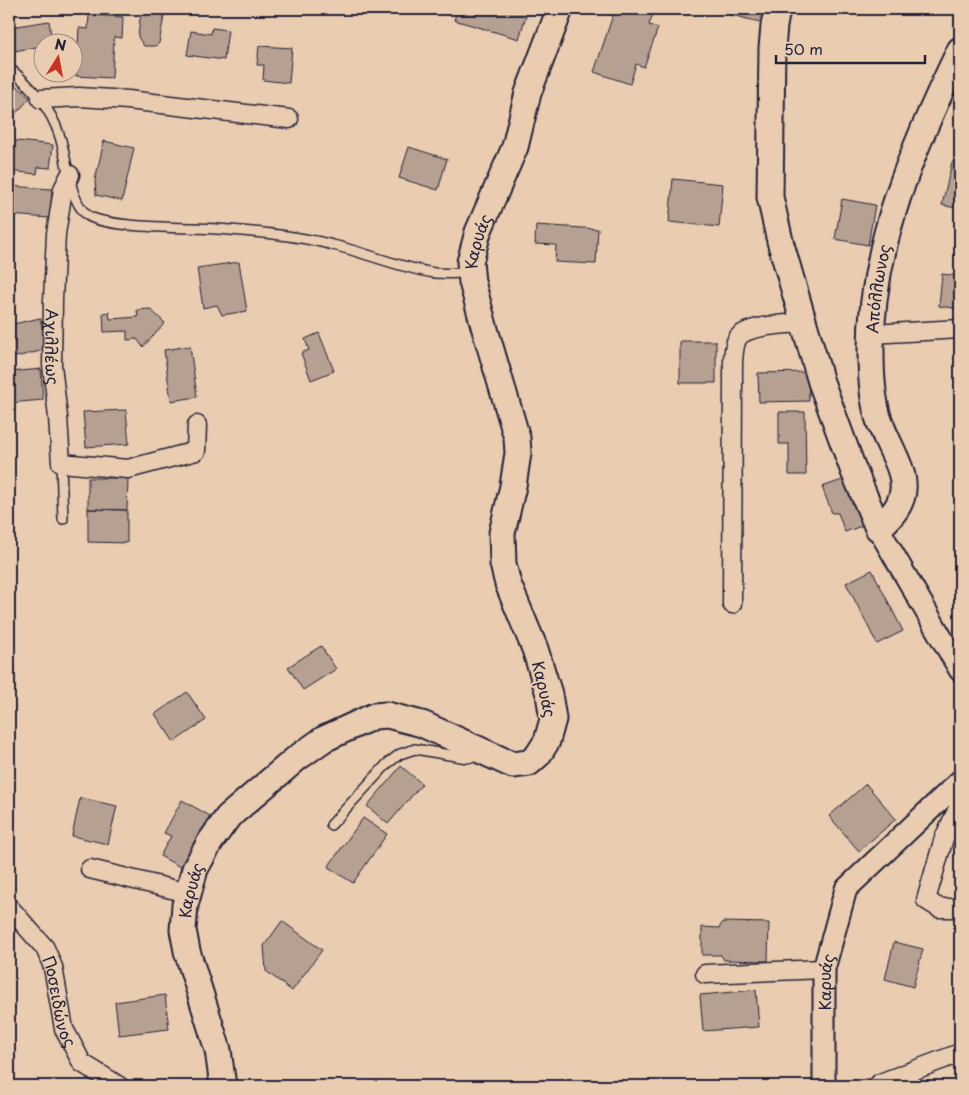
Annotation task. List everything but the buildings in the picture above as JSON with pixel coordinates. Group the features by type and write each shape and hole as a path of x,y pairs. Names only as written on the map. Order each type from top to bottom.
{"main road":[{"name":"Καρυάς","path":"223,1086 218,1050 187,951 184,937 184,913 195,869 210,842 228,817 297,758 324,739 374,716 382,715 422,724 513,764 529,762 544,749 550,733 553,719 549,694 535,649 508,584 503,564 502,533 512,494 518,453 517,438 495,368 470,273 470,258 476,237 515,147 528,93 560,9"},
{"path":"777,9 772,48 770,197 780,241 821,382 853,469 878,528"},
{"name":"Απόλλωνος","path":"878,528 888,520 899,506 904,485 901,470 879,418 874,399 871,334 882,251 910,160 960,50"}],"street":[{"path":"40,99 61,97 114,99 289,119"},
{"name":"Αχιλλέως","path":"61,463 52,365 53,300 56,234 63,189 70,176"},
{"path":"732,604 733,378 735,345 741,335 750,330 804,323"},
{"path":"871,334 960,329"},
{"path":"61,463 128,469 188,453 196,450 197,425"},
{"path":"878,528 960,670"},
{"name":"Καρυάς","path":"824,1086 824,969 846,889 960,781"},
{"path":"960,804 944,838 926,900 939,908 960,908"},
{"path":"90,869 188,893"},
{"name":"Ποσειδώνος","path":"9,907 45,948 53,967 64,1029 82,1063 120,1086"},
{"path":"705,974 824,969"},
{"path":"877,1086 880,1083 960,1053"}],"lane":[{"path":"9,68 25,81 40,99 57,128 79,204 84,212 92,218 135,225 286,235 340,246 426,271 470,273"},
{"name":"Αχιλλέως","path":"61,463 64,519"},
{"path":"331,825 387,764 400,754 415,749 467,758 475,756 480,751"}]}
